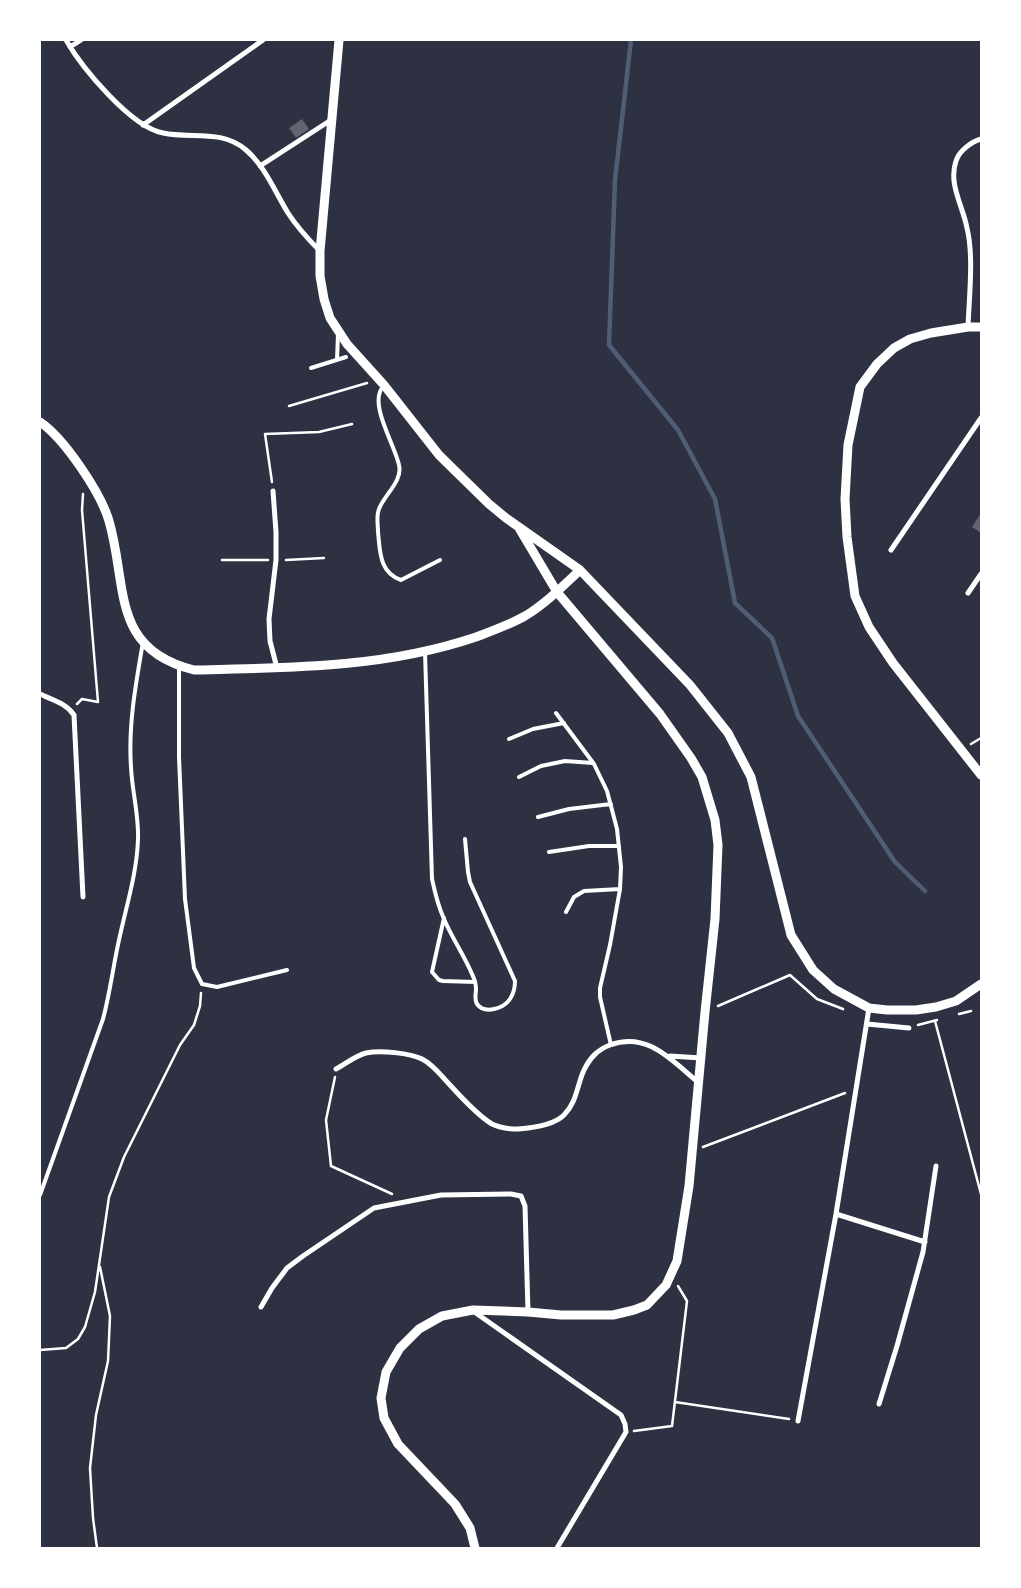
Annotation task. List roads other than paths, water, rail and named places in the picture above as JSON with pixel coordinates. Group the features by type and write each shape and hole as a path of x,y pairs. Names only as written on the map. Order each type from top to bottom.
{"street":[{"path":"66,40 83,66 107,93 143,125 160,133 179,136 210,135 223,138 247,150 260,166 288,214 320,251"},
{"path":"70,47 81,40"},
{"path":"143,125 264,40"},
{"path":"339,40 320,251 320,276 324,299 330,318 338,332 382,382 439,455 489,504 519,528 580,570 690,685 728,733 752,777 791,935 813,970 834,990 868,1017 909,1028"},
{"path":"260,166 332,120"},
{"path":"968,328 970,250 968,229 954,186 954,172 956,161 962,152 970,144 981,139"},
{"path":"981,327 931,333 910,339 894,348 860,387 848,445 846,508 850,566 855,596 869,626 893,663 981,775"},
{"path":"891,550 981,418"},
{"path":"40,422 72,454 94,488 108,518 127,614 133,628 142,642 165,660 179,666 194,670 321,667 367,661 451,645 507,625 526,616 557,592 580,570"},
{"path":"273,491 276,560 269,619 270,641 277,668"},
{"path":"475,1548 470,1528 455,1504 398,1444 384,1418 381,1398 386,1372 400,1348 419,1329 442,1316 473,1310 560,1315 613,1315 647,1305 666,1285 677,1261 688,1186 715,918 718,845 715,820 702,777 678,738 660,714 557,592 519,528"},
{"path":"968,593 981,574"},
{"path":"40,694 71,710 75,720 83,896"},
{"path":"868,1017 936,1007 956,1001 981,984"},
{"path":"798,1421 836,1214 868,1017"},
{"path":"336,1069 366,1053 393,1052 422,1059 436,1070 491,1124 504,1128 519,1129 552,1122 564,1116 574,1101 583,1072 591,1058 600,1049 622,1041 638,1042 655,1048 669,1056 699,1083"},
{"path":"669,1056 701,1058"},
{"path":"879,1404 925,1242 936,1166"},
{"path":"261,1307 287,1268 374,1208 441,1195 512,1194 520,1196 525,1206 528,1312"},
{"path":"836,1214 925,1242"},
{"path":"473,1310 621,1415 625,1424 626,1432 557,1548"}],"lane":[{"path":"337,360 338,332"},
{"path":"311,368 346,357"},
{"path":"382,382 378,395 378,406 400,467 398,478 378,510 380,558 385,568 395,578 400,580 440,560"},
{"path":"40,1195 103,1019 135,866 138,837 130,738 134,693 142,642"},
{"path":"425,651 432,879 444,918 475,982 477,1003 485,1009 502,1007 508,1002 514,991 515,981 470,882 465,839"},
{"path":"179,666 179,756 185,898 194,968 202,984 217,987 287,970"},
{"path":"556,713 594,764 611,804 620,846 620,889 600,988 600,997 611,1045"},
{"path":"509,739 533,729 564,723"},
{"path":"519,777 542,766 565,761 594,764"},
{"path":"538,817 569,808 611,804"},
{"path":"549,852 589,846 620,846"},
{"path":"566,912 574,897 584,891 620,889"},
{"path":"444,918 432,972 438,980 475,982"}],"waterway":[{"path":"631,40 615,180 609,345 678,430 715,499 735,603 772,638 798,716 895,862 925,891"}]}
